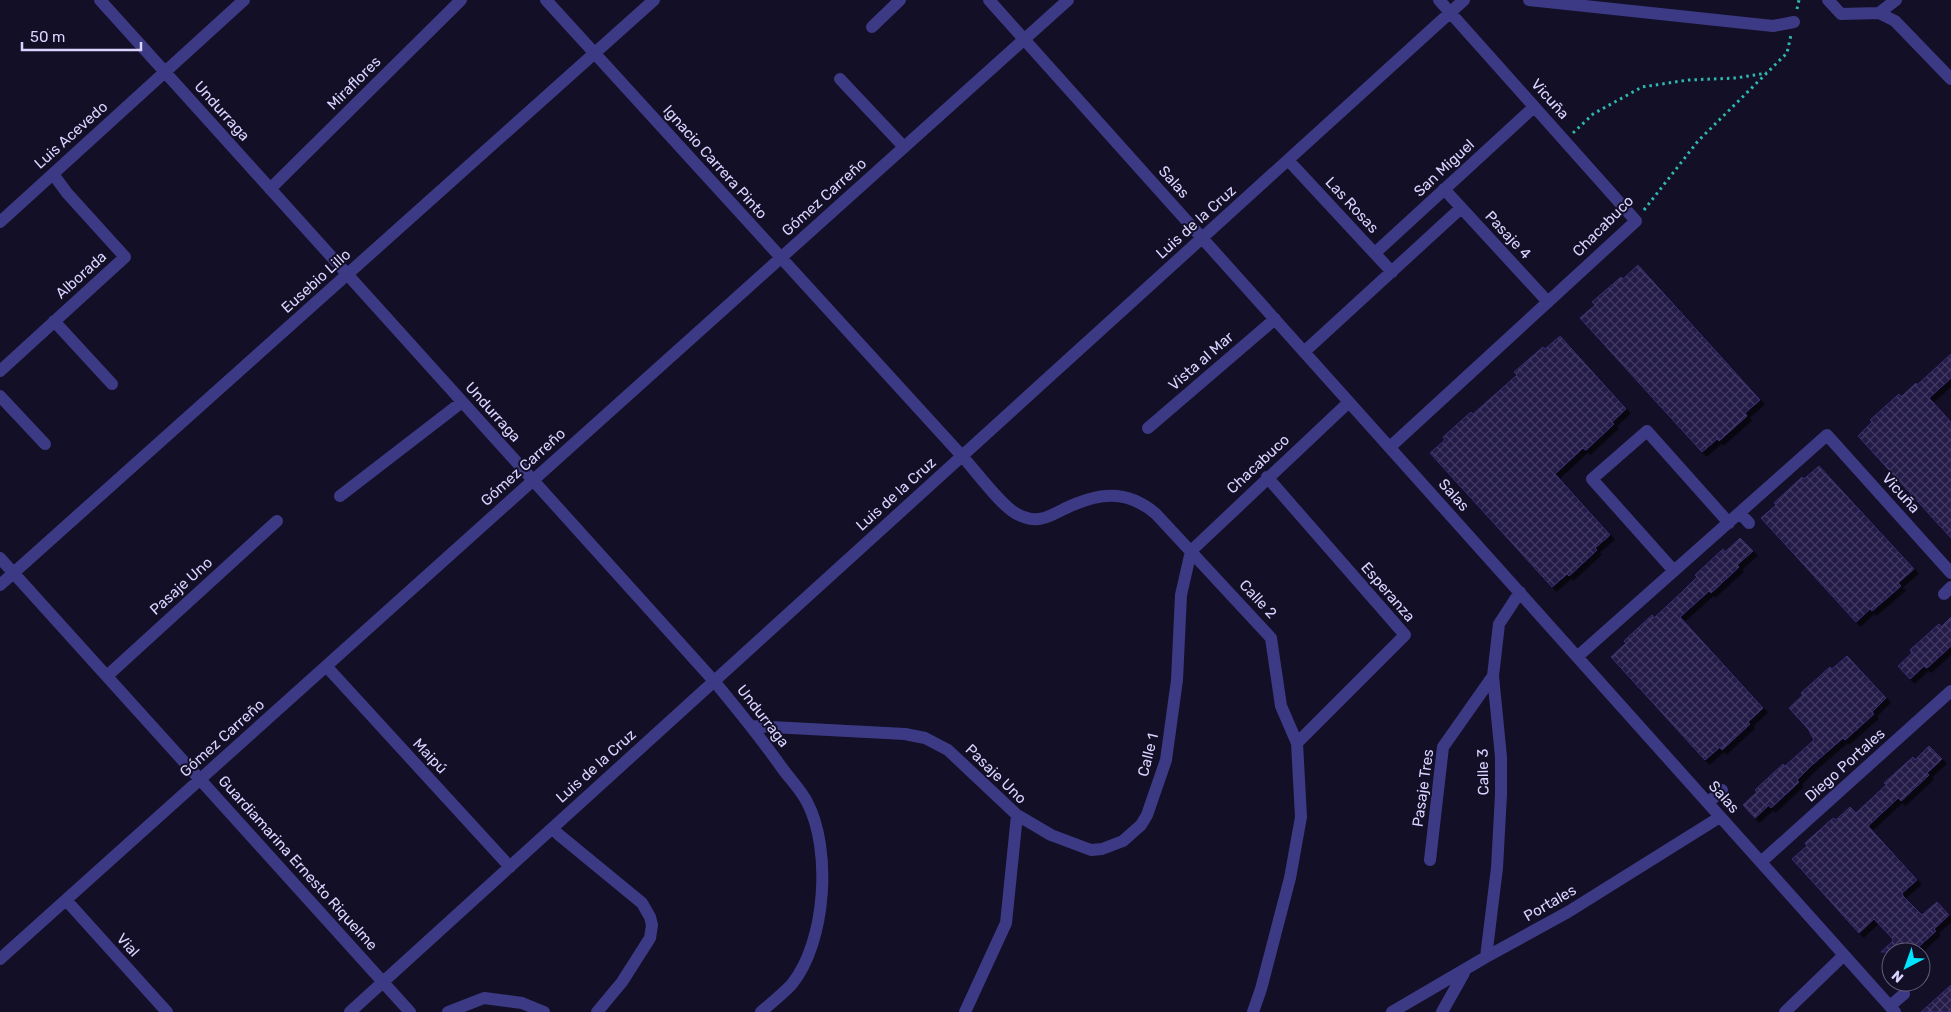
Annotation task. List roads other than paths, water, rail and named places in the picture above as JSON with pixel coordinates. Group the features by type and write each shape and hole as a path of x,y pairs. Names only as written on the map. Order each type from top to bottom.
{"street":[{"name":"Undurraga","path":"100,0 714,681 752,726 807,802 822,856 822,893 816,931 806,958 792,984 761,1012"},
{"name":"Luis Acevedo","path":"0,222 244,0"},
{"name":"Miraflores","path":"270,189 461,0"},
{"name":"Ignacio Carrera Pinto","path":"546,0 962,456"},
{"name":"Eusebio Lillo","path":"0,585 654,0"},
{"path":"872,27 900,0"},
{"name":"Salas","path":"989,0 1893,1009"},
{"name":"Gómez Carreño","path":"0,959 1068,0"},
{"name":"Vicuña","path":"1439,0 1636,221"},
{"name":"Luis de la Cruz","path":"350,1012 1464,0"},
{"path":"1530,0 1773,26 1794,22"},
{"path":"1828,0 1841,14 1879,13 1894,21 1951,79"},
{"path":"1879,13 1896,0"},
{"path":"840,79 904,147"},
{"name":"San Miguel","path":"1375,253 1534,107"},
{"name":"Las Rosas","path":"1288,160 1392,272"},
{"name":"Alborada","path":"0,371 125,256 52,174"},
{"name":"Pasaje 4","path":"1444,190 1548,302"},
{"path":"1304,352 1461,208"},
{"name":"Chacabuco","path":"1390,447 1636,221"},
{"name":"Vista al Mar","path":"1148,428 1275,319"},
{"path":"54,321 112,384"},
{"path":"0,396 45,444"},
{"path":"340,496 462,402"},
{"name":"Chacabuco","path":"1191,551 1267,477 1349,402"},
{"path":"1674,571 1592,479 1647,431 1729,522"},
{"name":"Vicuña","path":"1740,513 1828,435 1951,574"},
{"name":"Calle 2","path":"962,456 1008,508 1023,517 1032,519 1049,518 1093,498 1111,495 1130,498 1148,508 1191,551 1271,638 1282,706 1297,743 1301,818 1290,878 1261,989 1253,1012"},
{"name":"Esperanza","path":"1267,477 1405,635 1297,743"},
{"path":"1577,657 1740,513 1749,523"},
{"name":"Pasaje Uno","path":"107,676 277,521"},
{"name":"Calle 1","path":"1018,815 1052,835 1091,850 1102,849 1123,841 1141,825 1152,803 1166,760 1177,680 1181,595 1191,551"},
{"name":"Guardiamarina Ernesto Riquelme","path":"0,558 410,1012"},
{"name":"Calle 3","path":"1486,957 1497,868 1501,794 1501,756 1493,676 1499,624 1520,592"},
{"name":"Maipú","path":"326,666 510,867"},
{"name":"Pasaje Tres","path":"1430,860 1443,747 1493,676"},
{"name":"Diego Portales","path":"1761,862 1951,691"},
{"name":"Pasaje Uno","path":"752,726 905,734 925,738 948,750 1018,815 1006,923 965,1012"},
{"path":"1708,803 1722,790"},
{"name":"Portales","path":"1392,1012 1568,912 1720,817"},
{"path":"558,834 642,903 650,917 652,932 647,944 622,982 597,1012"},
{"name":"Vial","path":"66,900 167,1012"},
{"path":"1785,1012 1844,955"},
{"path":"1442,1012 1466,970"},
{"path":"1893,1009 1904,994"},
{"path":"448,1012 484,998 522,1003 544,1012"}]}
